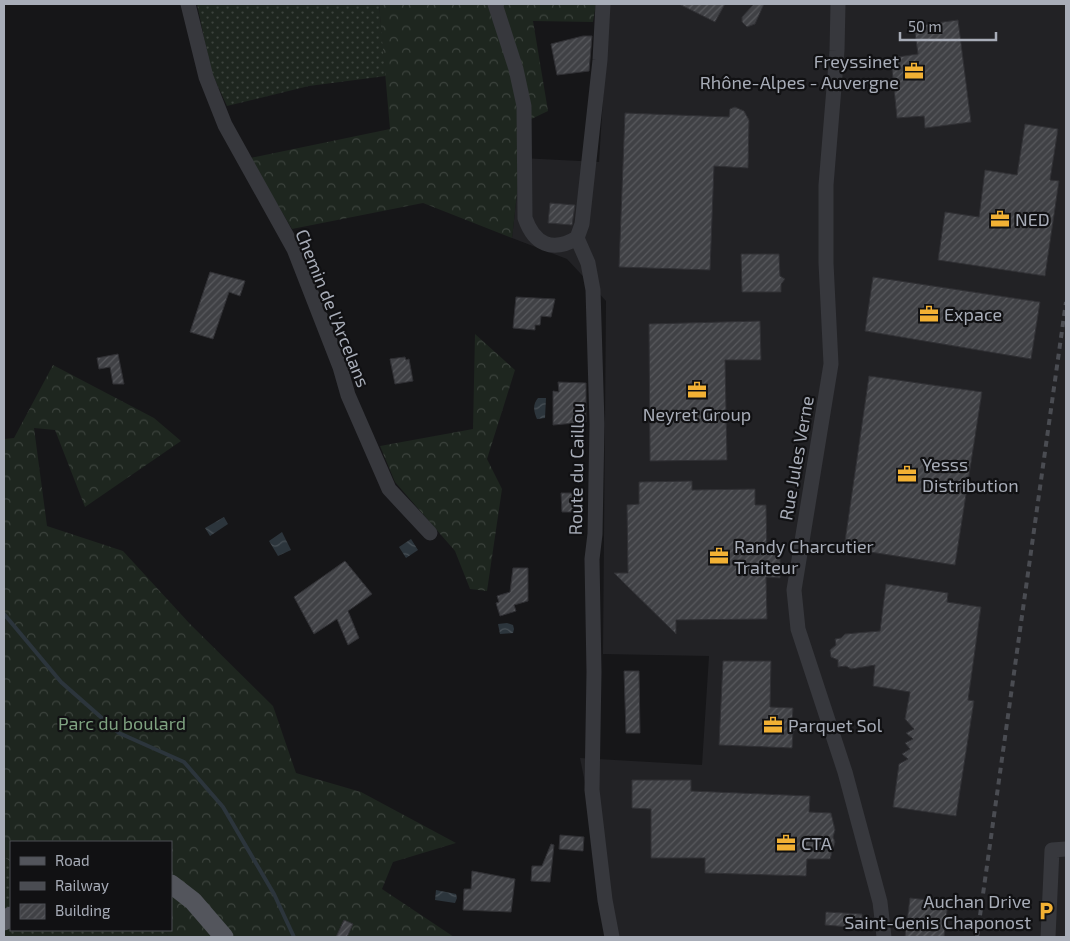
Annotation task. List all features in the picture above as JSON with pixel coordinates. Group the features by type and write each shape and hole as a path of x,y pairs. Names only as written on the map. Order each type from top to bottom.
{"main road":[{"path":"172,885 197,904 224,937"}],"street":[{"name":"Chemin de l'Arcelans","path":"188,4 206,77 225,125 269,208 294,249 340,367 348,396 389,489 430,533"},
{"path":"495,4 516,69 524,106 525,218 530,231 539,241 550,245 567,244 577,238 583,215 600,60 603,4"},
{"name":"Rue Jules Verne","path":"838,4 837,51 826,185 826,263 832,364 794,590 798,628 844,772 880,902 884,937"},
{"name":"Route du Caillou","path":"577,238 591,275 595,334 597,424 595,534 592,559 594,672 592,790 600,863 612,937"},
{"path":"1048,937 1052,850 1066,849"}],"shaded area":[{"path":"609,4 1066,4 1066,937 616,937 580,758 702,765 709,656 603,654 606,301 567,259 512,238 521,158 599,162"}],"green space":[{"path":"197,4 379,4 386,76 309,86 227,106 211,71"},
{"path":"379,4 596,4 593,22 533,21 548,111 519,125 521,158 512,238 423,203 292,229 250,158 390,129"},
{"path":"475,334 515,370 487,459 502,489 487,591 470,589 455,551 395,482 380,446 473,429"},
{"name":"Parc du boulard","path":"53,365 154,418 181,441 85,507 55,430 34,428 47,526 123,551 190,624 273,706 296,773 361,792 456,843 393,862 382,889 454,937 169,937 165,931 172,931 172,841 10,841 10,861 4,857 4,439 14,438"},
{"path":"4,857 10,861 10,931 165,931 169,937 4,937"}],"water":[{"path":"538,398 546,398 545,418 537,419 534,411"},
{"path":"224,517 228,524 210,536 205,528"},
{"path":"282,532 291,550 278,556 269,541"},
{"path":"411,539 418,550 406,558 399,547"},
{"path":"507,623 513,625 513,633 500,634 498,624"},
{"path":"436,890 456,894 455,903 435,900"}],"building":[{"path":"679,4 725,4 715,22"},
{"path":"754,4 764,4 755,24 747,27 742,22 742,17"},
{"path":"958,20 971,122 925,128 924,116 897,118 891,58 918,54 914,26"},
{"path":"583,36 592,36 589,71 557,75 551,44"},
{"path":"735,107 744,111 749,120 748,168 714,166 710,270 619,267 625,113 729,117 730,109"},
{"path":"1025,124 1058,129 1050,180 1059,181 1045,276 938,260 945,212 979,217 985,170 1017,175"},
{"path":"550,203 575,205 572,225 548,223"},
{"path":"741,254 779,254 780,276 785,279 781,284 781,292 742,292"},
{"path":"210,272 245,281 240,296 229,292 213,339 190,332"},
{"path":"873,277 1040,302 1031,359 865,331"},
{"path":"516,297 555,299 551,317 541,316 540,325 535,325 535,330 513,328"},
{"path":"760,321 761,360 725,360 727,460 650,461 649,324"},
{"path":"118,354 124,384 113,384 110,367 99,369 97,358"},
{"path":"405,357 406,360 409,359 413,381 395,384 390,359"},
{"path":"869,376 982,392 955,565 844,548"},
{"path":"558,382 586,383 586,422 553,425 553,391 559,392"},
{"path":"692,481 692,490 755,489 755,505 766,505 767,553 780,553 780,578 766,577 767,619 676,620 676,634 614,573 628,573 627,505 639,504 639,482"},
{"path":"561,493 577,493 576,512 562,512"},
{"path":"345,561 372,594 348,611 359,638 348,645 337,619 314,634 294,597"},
{"path":"513,568 528,568 528,601 514,605 516,611 500,616 496,603 499,602 497,596 510,592"},
{"path":"886,584 948,593 947,602 981,607 968,700 974,701 956,816 893,807 899,764 908,759 902,754 910,749 905,743 913,739 906,733 914,729 905,719 910,692 873,686 875,665 851,669 846,666 838,667 838,660 831,657 830,650 836,645 835,639 841,638 845,634 880,631"},
{"path":"723,661 771,661 770,707 793,708 792,723 797,728 793,732 792,748 719,745"},
{"path":"624,671 639,671 640,733 626,733"},
{"path":"632,780 691,780 691,791 810,796 809,812 831,813 835,830 833,837 835,842 830,859 807,859 806,876 705,873 705,858 651,858 651,809 632,808"},
{"path":"560,835 584,837 583,851 559,849"},
{"path":"551,844 554,845 550,882 531,881 532,866 542,866"},
{"path":"472,871 515,879 511,912 463,910 464,889 471,889"},
{"path":"910,898 948,902 944,937 905,937"},
{"path":"826,912 862,914 862,928 825,925"},
{"path":"344,920 353,924 347,937 336,937"}],"waterway":[{"path":"4,614 61,682 119,733 184,762 223,807 274,894 294,937"}],"railway":[{"path":"977,937 1066,302"}],"place":[{"name":"Freyssinet Rhône-Alpes - Auvergne","path":"914,71"},
{"name":"NED","path":"1000,219"},
{"name":"Expace","path":"929,314"},
{"name":"Neyret Group","path":"697,390"},
{"name":"Yesss Distribution","path":"907,474"},
{"name":"Randy Charcutier Traiteur","path":"719,556"},
{"name":"Parquet Sol","path":"773,725"},
{"name":"CTA","path":"786,843"},
{"name":"Auchan Drive Saint-Genis Chaponost","path":"1046,911"}]}
